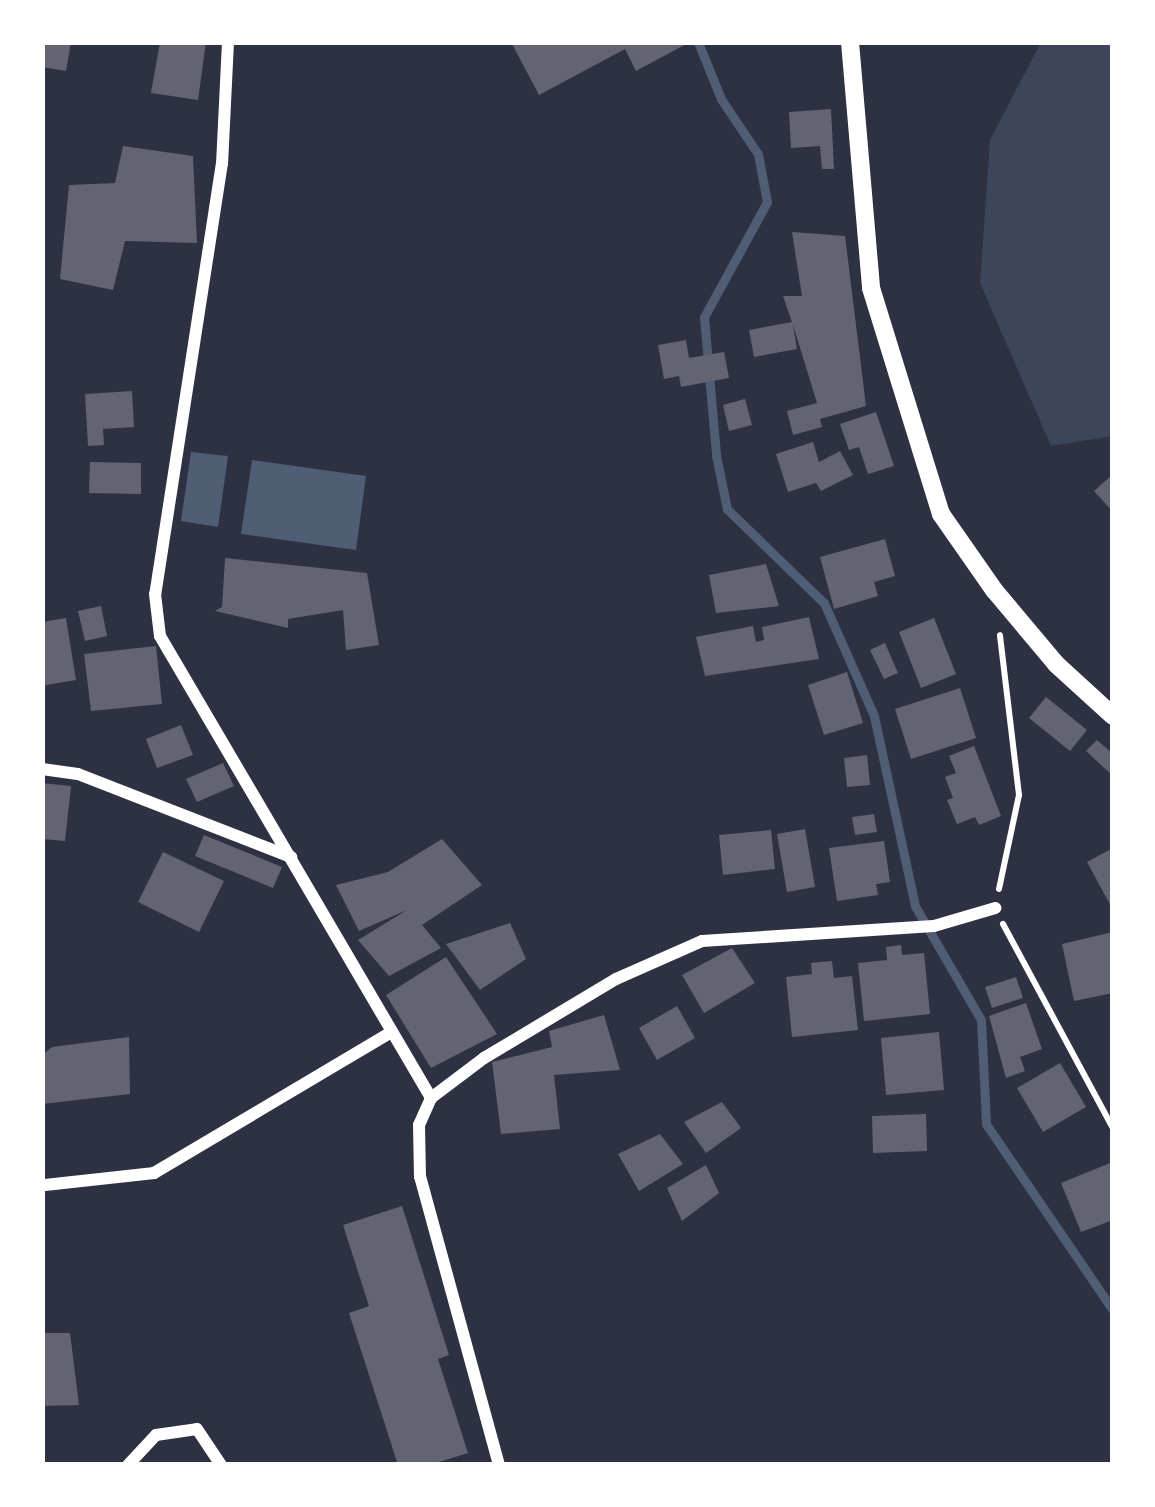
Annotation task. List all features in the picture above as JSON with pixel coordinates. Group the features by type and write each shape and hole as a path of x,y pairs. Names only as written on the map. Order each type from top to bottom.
{"street":[{"path":"228,42 222,163 155,594 160,636 431,1098"},
{"path":"850,42 871,288 941,514 994,590 1056,664 1113,716"},
{"path":"42,769 78,774 292,857"},
{"path":"499,1465 420,1177 419,1125 431,1098 484,1058 616,979 702,941 934,926 995,908"},
{"path":"45,1185 154,1173 390,1033"},
{"path":"128,1465 156,1435 197,1429 221,1465"}],"path":[{"path":"994,590 1018,795 995,908 1113,1128"}],"shaded area":[{"path":"1041,42 1113,42 1113,436 1051,446 980,283 990,140"},
{"path":"191,452 228,456 218,527 181,521"},
{"path":"252,460 366,476 356,550 241,534"}],"building":[{"path":"42,42 71,42 66,71 42,67"},
{"path":"160,42 206,42 198,100 151,93"},
{"path":"511,42 690,42 636,71 625,49 539,95"},
{"path":"831,109 834,169 822,169 820,146 791,148 789,112"},
{"path":"123,146 193,156 197,243 125,241 113,290 60,279 69,185 115,183"},
{"path":"792,232 845,236 866,406 820,419 822,427 793,435 787,411 817,403 793,325 797,349 754,357 749,330 792,322 783,296 802,296"},
{"path":"686,340 689,358 724,352 729,378 681,387 679,376 664,379 658,345"},
{"path":"132,391 134,427 103,429 104,445 88,446 85,394"},
{"path":"745,399 752,425 729,431 723,405"},
{"path":"876,412 894,466 868,474 859,447 849,450 840,424"},
{"path":"813,442 819,462 840,451 853,475 821,491 816,483 788,492 776,454"},
{"path":"90,462 141,463 141,494 89,493"},
{"path":"1113,474 1113,512 1094,491"},
{"path":"885,539 895,576 874,582 878,596 834,609 820,557"},
{"path":"225,558 367,573 379,645 346,650 343,610 288,619 288,628 215,611 222,607"},
{"path":"766,564 779,606 716,613 709,575"},
{"path":"101,606 107,636 85,641 78,611"},
{"path":"809,617 819,659 705,676 696,637 753,626 756,642 764,640 762,627"},
{"path":"66,618 76,680 46,685 42,692 42,622"},
{"path":"934,618 956,674 921,688 899,632"},
{"path":"885,643 898,673 884,679 870,650"},
{"path":"156,646 162,704 91,711 84,654"},
{"path":"847,672 863,723 824,735 808,685"},
{"path":"960,688 976,738 911,759 895,709"},
{"path":"1046,697 1087,730 1070,751 1029,718"},
{"path":"181,725 193,755 157,768 146,739"},
{"path":"1097,740 1113,754 1113,776 1086,751"},
{"path":"974,746 1001,816 979,825 975,817 957,824 947,800 953,798 945,777 956,773 949,756"},
{"path":"867,755 870,785 847,787 844,758"},
{"path":"223,763 234,786 197,802 186,779"},
{"path":"42,783 71,786 65,841 42,839"},
{"path":"874,814 877,832 855,835 852,817"},
{"path":"805,829 815,887 787,892 777,834"},
{"path":"771,830 775,869 723,875 719,835"},
{"path":"204,835 282,867 273,888 195,856"},
{"path":"442,839 482,885 422,925 441,948 389,976 358,940 407,910 359,931 336,885 388,872"},
{"path":"884,841 890,882 876,884 878,895 837,901 829,848"},
{"path":"1113,848 1113,910 1087,862"},
{"path":"163,852 224,881 199,932 138,902"},
{"path":"510,923 526,959 480,990 446,944"},
{"path":"1113,932 1113,993 1074,1001 1062,944"},
{"path":"901,945 902,955 924,953 930,1014 864,1021 858,963 887,960 886,947"},
{"path":"732,948 755,983 704,1013 682,975"},
{"path":"446,957 497,1034 431,1068 386,995"},
{"path":"832,961 834,978 852,976 858,1030 792,1037 786,977 812,974 811,963"},
{"path":"1016,977 1023,998 992,1008 985,987"},
{"path":"1026,1003 1042,1049 1020,1057 1025,1071 1006,1078 989,1016"},
{"path":"677,1006 695,1038 657,1060 639,1028"},
{"path":"604,1015 620,1070 554,1075 560,1129 501,1134 492,1062 552,1047 549,1031"},
{"path":"939,1032 944,1090 886,1095 881,1038"},
{"path":"129,1037 130,1094 42,1104 42,1055 52,1047"},
{"path":"1060,1063 1086,1107 1043,1132 1017,1088"},
{"path":"722,1102 741,1128 706,1153 684,1122"},
{"path":"926,1114 927,1151 873,1153 872,1116"},
{"path":"660,1134 683,1164 639,1191 618,1154"},
{"path":"1110,1163 1113,1220 1081,1232 1061,1183"},
{"path":"706,1165 719,1193 682,1221 667,1188"},
{"path":"402,1206 449,1355 438,1359 468,1453 429,1465 398,1465 349,1313 369,1306 343,1225"},
{"path":"42,1333 70,1333 79,1405 42,1406"}],"waterway":[{"path":"698,42 721,99 758,154 767,202 704,317 716,455 727,509 824,603 874,716 915,906 981,1020 986,1124 1113,1310"}]}
